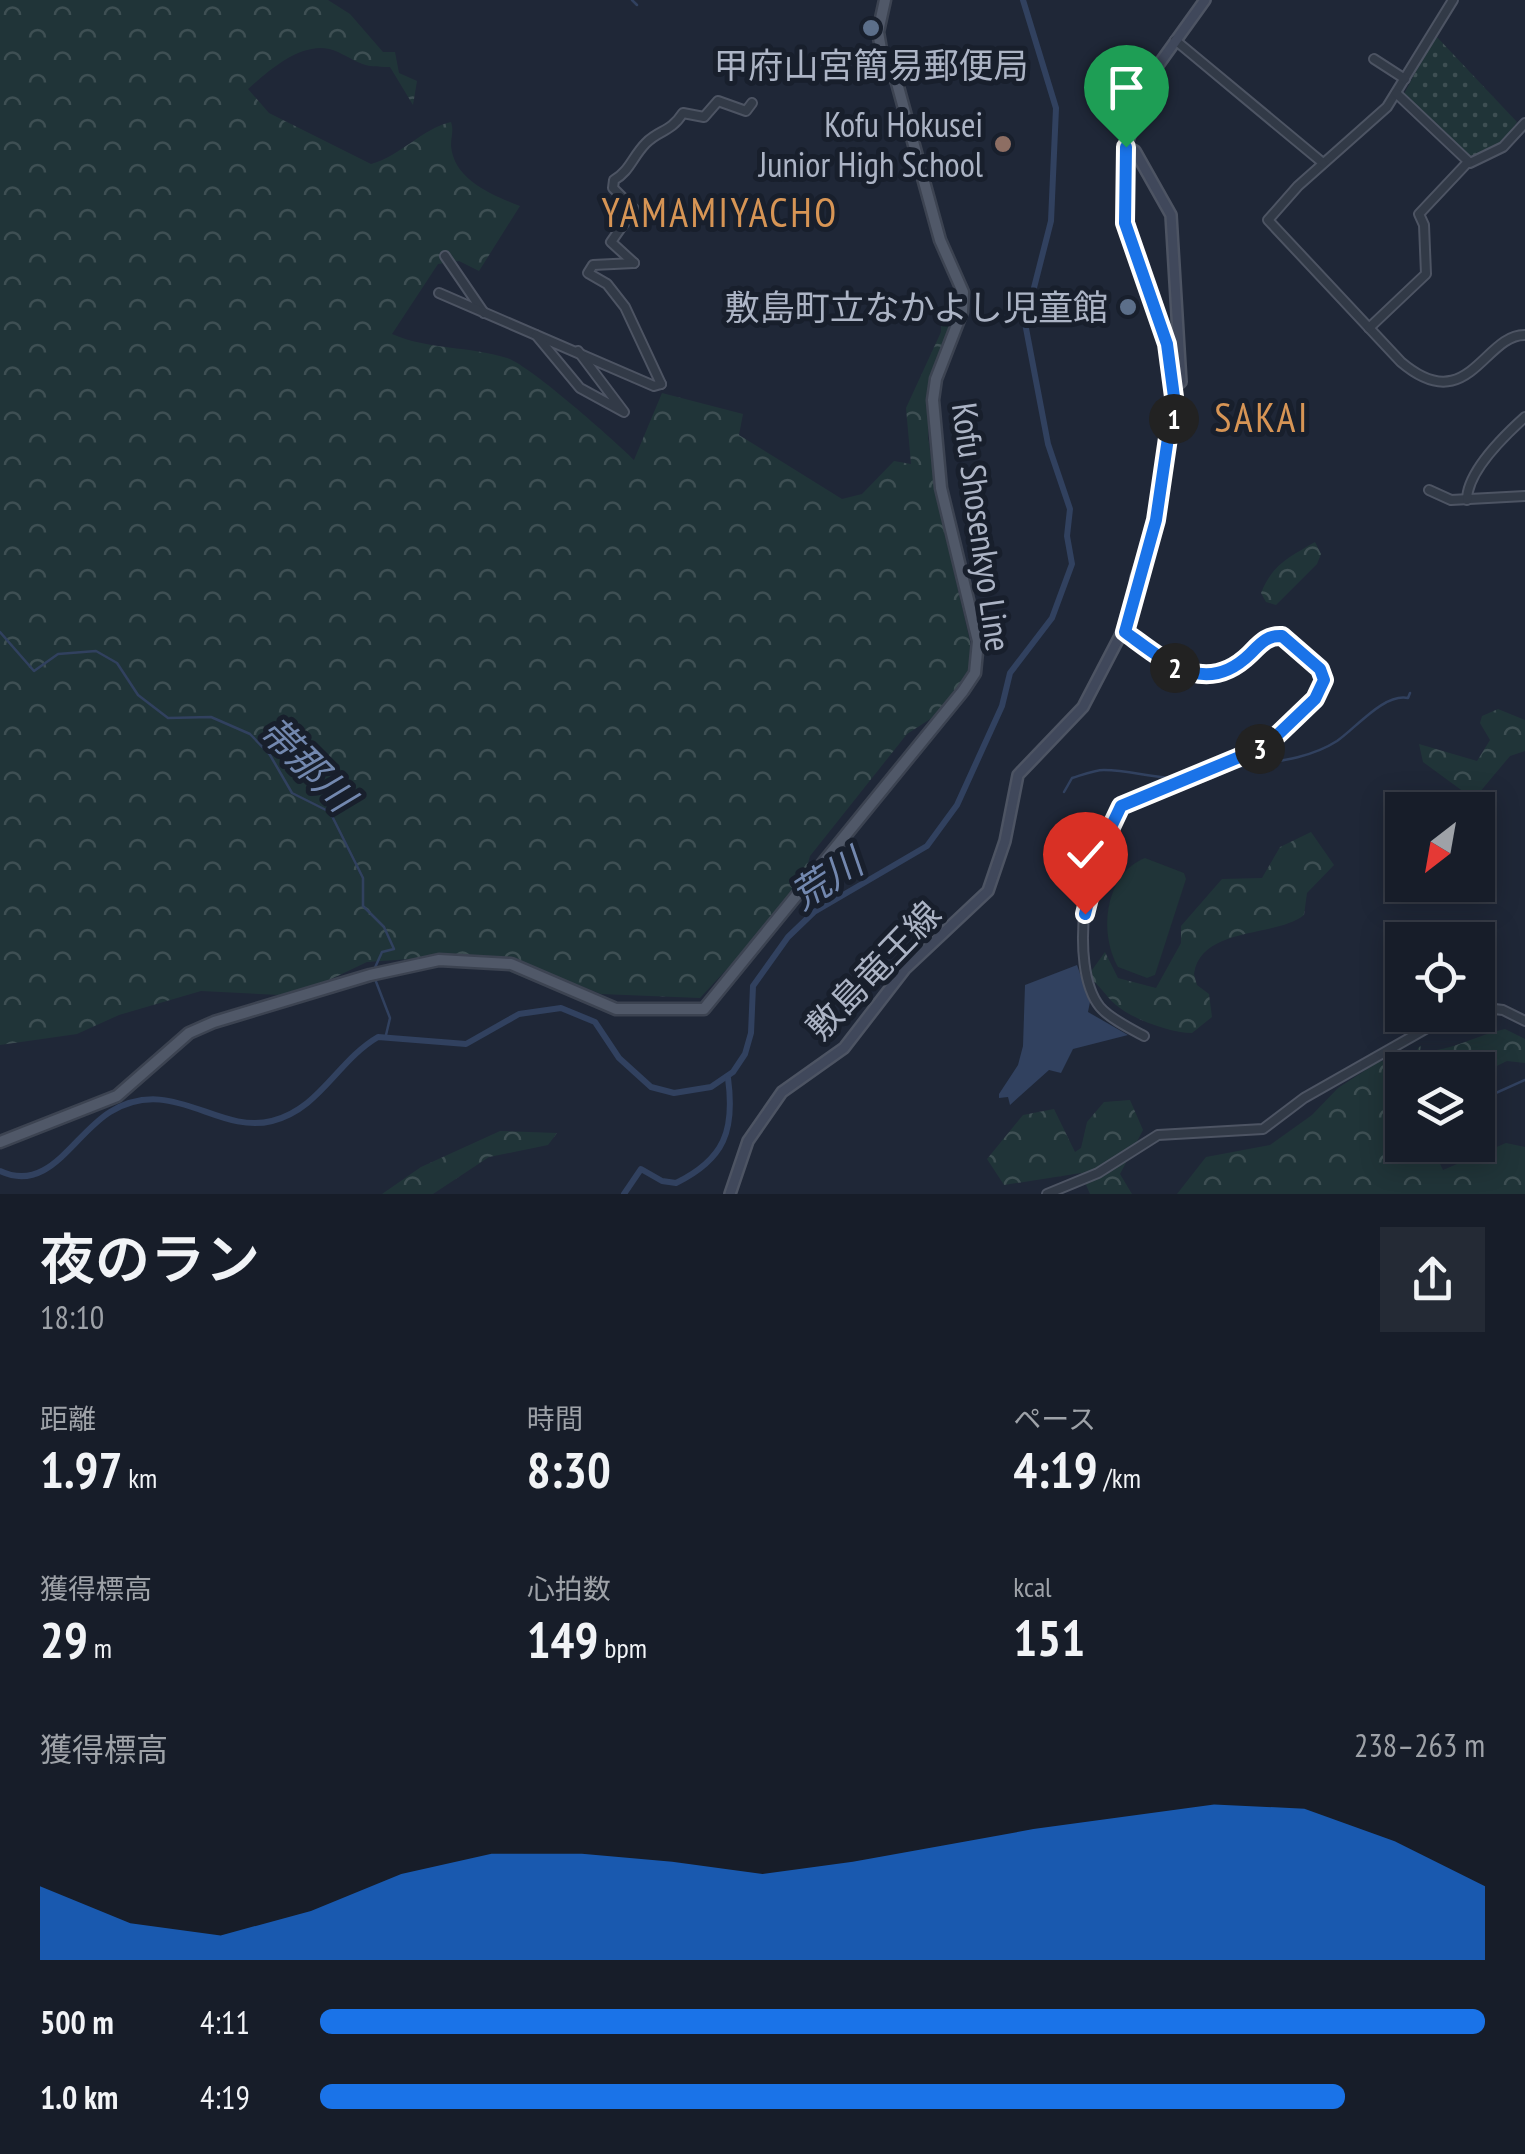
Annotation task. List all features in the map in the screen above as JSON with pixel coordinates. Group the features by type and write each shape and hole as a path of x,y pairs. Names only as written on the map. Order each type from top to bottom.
{"main road":[{"name":"Kofu Shosenkyo Line","path":"0,1142 117,1096 189,1033 372,974 439,960 511,964 616,1009 704,1009 975,673 976,623 942,488 933,400 936,378 962,312 963,292 940,240 896,83 881,49 878,32 884,0"},
{"name":"敷島竜王線","path":"730,1194 748,1141 782,1092 844,1048 905,968 988,891 1018,775 1083,707 1125,632 1156,520 1174,424 1174,388 1167,344 1125,223 1126,147 1149,78 1205,0"},
{"name":"敷島竜王線","path":"1126,147 1135,151 1171,215 1182,354 1180,386 1174,388"}],"street":[{"path":"1453,0 1381,114 1323,163 1268,220 1411,370 1437,380 1474,372 1512,336 1525,334"},
{"path":"1175,40 1323,163"},
{"path":"1374,59 1404,79"},
{"path":"1396,94 1468,162 1479,162 1503,147 1525,123"},
{"path":"439,293 654,386 661,384 625,307 607,284 588,273 593,265 634,263 611,242 634,209 612,183 649,140 672,130 683,113 704,116 718,102 746,111 752,103"},
{"path":"1369,328 1427,273 1422,250 1424,226 1419,214 1468,162"},
{"path":"445,256 484,313"},
{"path":"536,334 580,388 624,412 578,351"},
{"path":"1467,500 1470,484 1507,433 1525,417"},
{"path":"1429,490 1447,499 1525,496"},
{"path":"1125,632 1177,669 1201,676 1228,670 1268,638 1282,636 1320,669 1324,680 1315,699 1266,746 1186,783 1129,800 1115,815 1086,898 1082,958 1099,1006 1144,1036"},
{"path":"1495,1009 1525,1021"},
{"path":"1047,1194 1098,1174 1158,1135 1262,1130 1304,1098 1420,1032"}],"green space":[{"path":"0,0 328,0 350,14 383,52 395,52 399,73 417,81 413,105 390,67 363,64 326,48 290,57 248,89 269,113 371,164 451,122 451,146 459,168 476,185 520,206 479,271 459,261 438,264 392,334 420,343 507,358 571,404 634,460 662,393 743,414 739,435 842,499 862,494 894,461 911,464 906,408 941,332 941,307 958,310 929,401 928,437 937,499 970,641 970,673 935,716 907,734 810,856 801,889 700,998 601,994 576,984 530,980 469,955 367,962 325,982 280,995 201,991 119,1015 77,1034 0,1045"},
{"path":"1435,35 1517,122 1503,142 1471,160 1404,94"},
{"path":"1315,542 1321,554 1317,564 1276,605 1266,602 1261,593 1271,574"},
{"path":"1498,709 1525,720 1525,751 1510,756 1480,792 1464,792 1423,762 1419,744 1477,761 1490,740 1480,723 1482,716"},
{"path":"1311,832 1334,865 1307,893 1304,915 1276,927 1224,940 1200,959 1194,974 1197,985 1209,994 1212,1017 1192,1033 1163,1028 1132,1015 1087,977 1105,952 1118,978 1156,988 1181,943 1181,926 1222,879 1262,878 1280,847"},
{"path":"1145,858 1184,873 1186,879 1155,975 1147,978 1118,967 1107,921 1121,877"},
{"path":"1505,1029 1525,1039 1525,1063 1507,1061 1495,1067 1495,1052 1415,1052 1421,1045 1420,1051 1441,1049"},
{"path":"1381,1060 1385,1064 1385,1162 1439,1162 1443,1170 1462,1162 1495,1162 1495,1148 1506,1143 1525,1147 1525,1194 1177,1194 1206,1157 1270,1145 1312,1115 1338,1088"},
{"path":"1130,1100 1143,1130 1120,1174 1132,1194 1090,1194 1081,1173 1004,1185 987,1159 1023,1115 1054,1109 1075,1152 1081,1148 1087,1122 1104,1102"},
{"path":"500,1131 557,1133 548,1145 489,1157 433,1194 382,1194 421,1167"}],"water":[{"path":"1077,965 1090,1002 1088,1012 1128,1035 1073,1049 1061,1073 1049,1070 1010,1105 1008,1097 999,1098 999,1094 1018,1065 1023,1046 1025,985"}],"waterway":[{"path":"632,0 637,5"},
{"name":"荒川","path":"0,1171 17,1176 47,1169 97,1122 133,1102 154,1099 232,1120 272,1121 303,1106 378,1037 466,1044 519,1014 561,1008 595,1022 619,1058 651,1087 674,1093 711,1087 733,1072 745,1054 751,1033 753,986 788,937 814,912 927,846 957,805 1002,706 1010,673 1052,618 1072,564 1067,536 1070,509 1048,444 1025,323 1051,221 1056,108 1023,0"},
{"name":"帯那川","path":"0,632 34,671 58,654 96,651 117,663 138,695 168,718 211,717 250,734 270,755 292,793 330,812 363,878 363,906 384,927 394,949 382,952 373,972"},
{"path":"1232,768 1286,760 1325,748 1380,706 1408,698 1410,693"},
{"path":"1064,792 1072,778 1100,770 1171,778 1195,775"},
{"name":"帯那川","path":"375,979 390,1018 386,1035"},
{"path":"624,1194 641,1169 662,1181 676,1183 716,1153 728,1128 728,1078"},
{"path":"1495,1093 1525,1080"}],"place":[{"name":"甲府山宮簡易郵便局","path":"871,28"},
{"name":"Kofu Hokusei Junior High School","path":"1003,144"},
{"name":"敷島町立なかよし児童館","path":"1128,307"}],"district":[{"name":"YAMAMIYACHO","path":"720,212"},
{"name":"SAKAI","path":"1262,417"}],"route":[{"path":"1085,914 1102,846 1121,806 1134,798 1186,783 1266,746 1315,699 1324,680 1320,669 1282,636 1268,638 1228,670 1201,676 1177,669 1125,632 1133,611 1136,578 1156,520 1174,424 1167,344 1125,223 1122,177 1126,147"}]}
